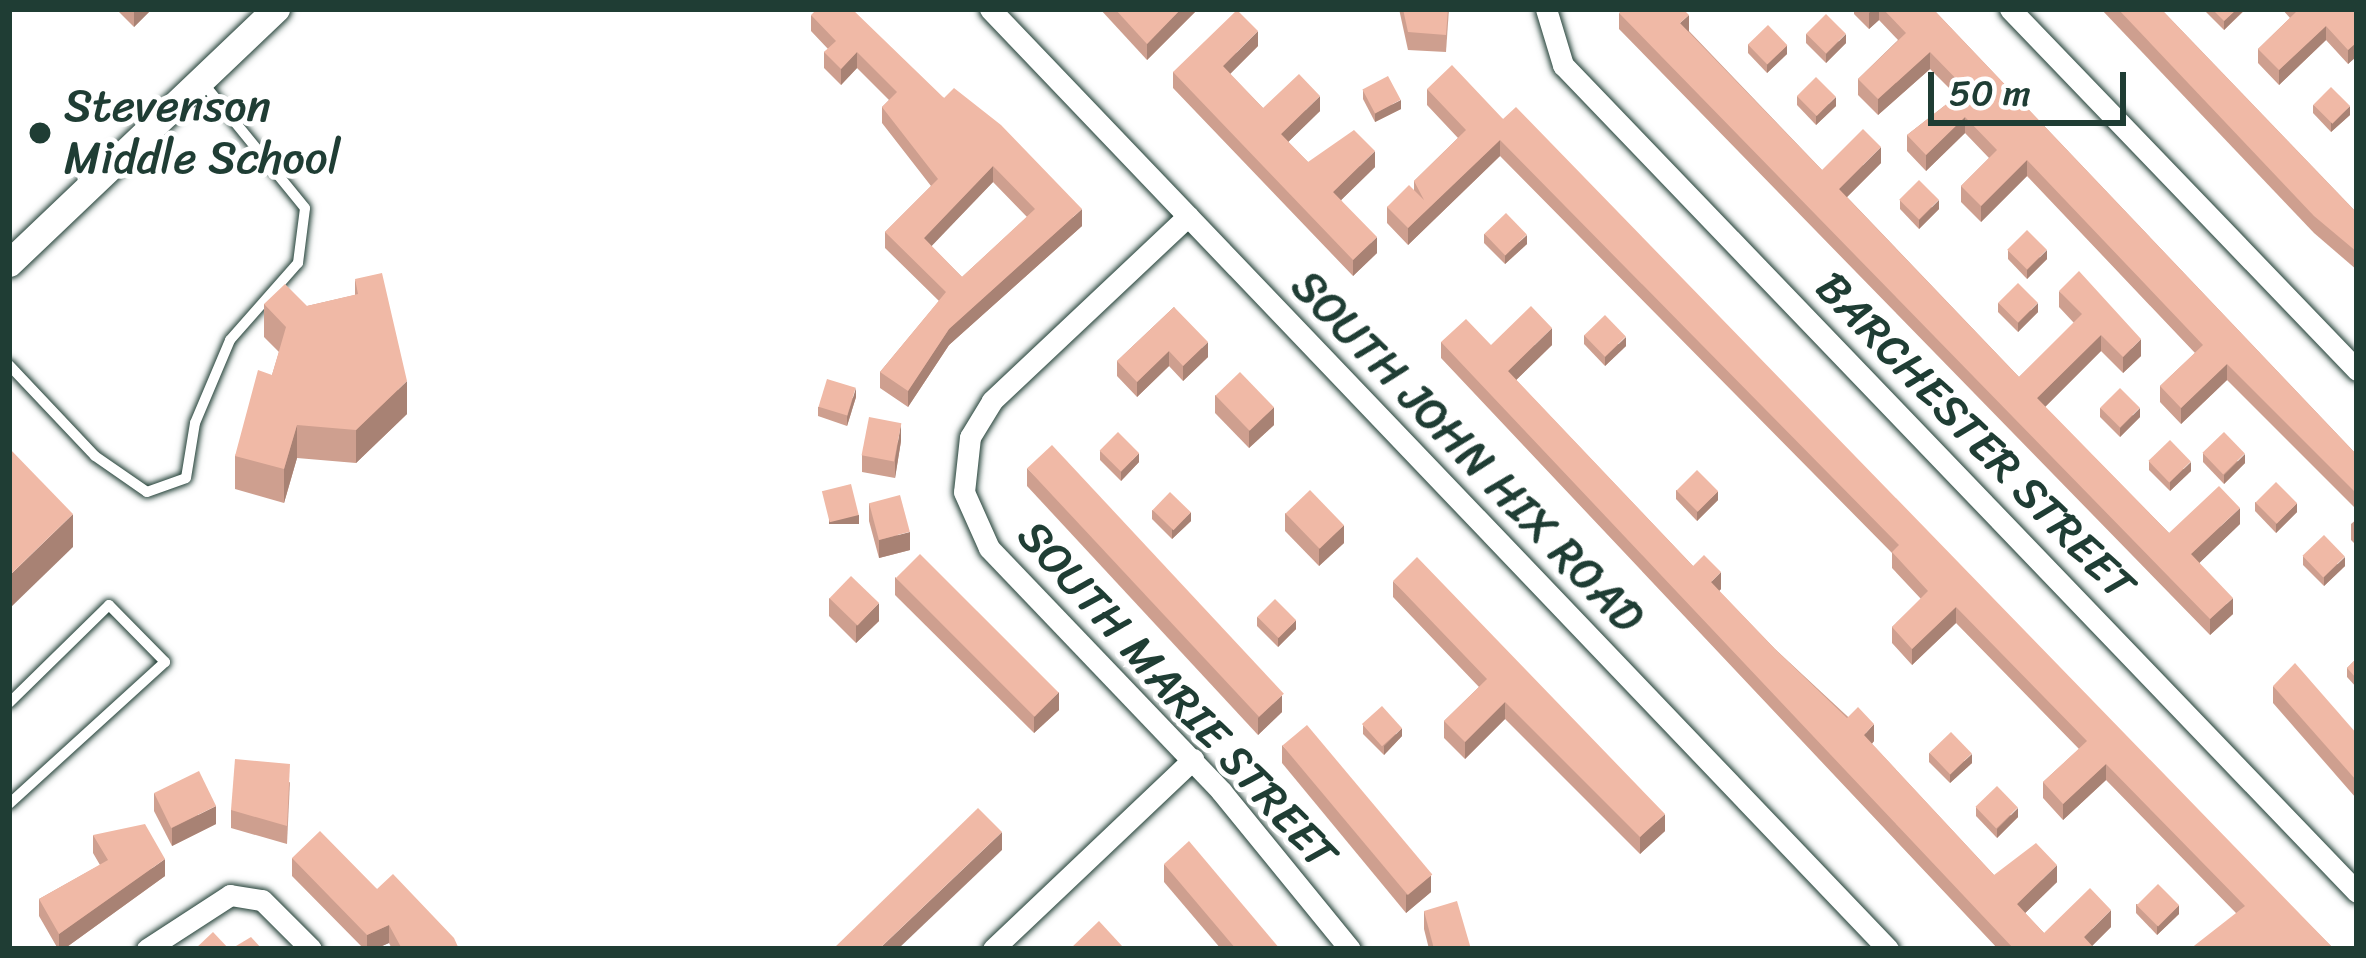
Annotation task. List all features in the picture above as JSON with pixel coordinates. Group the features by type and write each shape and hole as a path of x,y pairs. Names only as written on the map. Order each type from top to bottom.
{"street":[{"path":"9,263 276,9"},
{"name":"SOUTH JOHN HIX ROAD","path":"990,9 1878,946"},
{"path":"2010,9 2357,370"},
{"name":"BARCHESTER STREET","path":"1546,19 1563,65 2356,889"},
{"name":"SOUTH MARIE STREET","path":"1188,216 992,400 964,473 989,548 1193,759 1350,949"},
{"path":"993,949 1193,759"},
{"path":"147,949 218,898 247,895 275,910 311,949"}],"lane":[{"path":"9,365 95,456 147,492 186,478 195,422 230,340 298,263 305,208 200,81"},
{"path":"9,804 164,662 109,605 10,701"}],"building":[{"path":"817,9 852,9 944,98 954,88 1001,125 1082,209 949,329 908,391 880,372 946,292 885,232 938,179 882,107 897,92 857,52 841,69 824,52 836,41 811,15","holes":["993,166 1035,209 962,277 924,238"]},
{"path":"1115,9 1181,9 1147,44"},
{"path":"1403,9 1448,9 1446,35 1408,32"},
{"path":"1623,9 1683,9 1689,15 1680,23 1822,170 1863,129 1881,147 1839,189 2019,377 2082,314 2059,291 2079,271 2141,339 2123,357 2101,335 2037,398 2169,533 2219,486 2240,508 2191,554 2233,598 2210,619 1619,13"},
{"path":"1883,9 1933,9 2357,455 2357,494 2227,364 2181,408 2160,386 2203,345 2027,160 1981,206 1961,186 1997,150 1965,117 1926,155 1907,135 1966,89 1930,52 1878,99 1858,79 1906,33"},
{"path":"2118,9 2161,9 2357,213 2357,252 2314,216"},
{"path":"2212,9 2237,9 2224,21"},
{"path":"2295,9 2357,9 2357,42 2348,50 2326,26 2279,70 2258,49"},
{"path":"1237,10 1258,31 1223,66 1263,108 1299,74 1320,96 1281,134 1308,162 1354,130 1375,151 1333,192 1377,237 1353,260 1173,72"},
{"path":"1826,14 1846,34 1826,54 1806,34"},
{"path":"1768,25 1787,45 1767,65 1748,44"},
{"path":"1452,65 1503,119 1516,107 2334,949 2190,949 2245,906 2106,764 2063,804 2043,782 2087,741 1956,607 1912,649 1892,627 1928,591 1892,552 1899,545 1500,140 1408,228 1387,207 1409,185 1424,200 1414,181 1466,130 1427,89"},
{"path":"1388,76 1401,100 1375,113 1362,90"},
{"path":"1816,77 1836,97 1817,116 1797,96"},
{"path":"2331,87 2350,106 2332,124 2313,105"},
{"path":"1919,180 1939,200 1919,220 1899,200"},
{"path":"1506,213 1527,235 1505,255 1484,234"},
{"path":"2027,230 2047,250 2027,270 2007,250"},
{"path":"382,273 407,381 356,430 297,425 284,469 235,456 258,370 272,375 286,327 264,304 285,284 307,306 358,294 355,279"},
{"path":"2018,283 2038,303 2018,323 1998,303"},
{"path":"1531,306 1552,328 1508,371 1693,566 1704,555 1721,572 1711,582 1775,649 1847,718 1858,707 1874,724 1864,735 1994,875 2036,843 2057,865 2017,904 2044,933 2090,888 2111,910 2084,937 2095,949 2014,949 1441,342 1466,319 1491,345"},
{"path":"1174,307 1208,342 1183,366 1169,351 1137,382 1117,361"},
{"path":"1605,315 1626,337 1605,357 1584,335"},
{"path":"1240,372 1274,407 1250,431 1216,396"},
{"path":"827,379 856,388 847,416 819,407"},
{"path":"2120,388 2140,408 2120,428 2100,408"},
{"path":"869,417 901,423 894,462 862,455"},
{"path":"1118,432 1139,453 1121,472 1100,450"},
{"path":"2224,432 2245,454 2223,474 2202,453"},
{"path":"2170,440 2191,462 2169,482 2148,461"},
{"path":"1052,445 1284,694 1259,717 1027,468"},
{"path":"9,448 73,514 9,576"},
{"path":"1697,470 1718,491 1698,512 1676,491"},
{"path":"2276,482 2297,503 2277,524 2255,503"},
{"path":"851,484 859,515 830,522 822,491"},
{"path":"1310,490 1344,525 1320,549 1286,514"},
{"path":"1170,492 1191,512 1173,530 1153,510"},
{"path":"900,495 910,532 879,540 869,503"},
{"path":"2324,535 2345,557 2323,577 2302,556"},
{"path":"920,554 1059,693 1035,717 896,578"},
{"path":"1417,557 1665,814 1640,837 1505,702 1465,742 1444,721 1487,679 1393,581"},
{"path":"851,576 879,603 858,625 829,598"},
{"path":"1275,599 1296,620 1279,638 1257,617"},
{"path":"2357,658 2357,679 2347,668"},
{"path":"2295,663 2357,734 2356,780 2273,686"},
{"path":"1382,706 1402,728 1382,746 1362,724"},
{"path":"1307,725 1432,874 1408,895 1282,746"},
{"path":"1951,732 1972,754 1950,774 1929,753"},
{"path":"235,759 290,764 287,826 231,810"},
{"path":"199,771 216,806 171,828 154,793"},
{"path":"1997,786 2018,808 1996,828 1975,807"},
{"path":"978,808 1002,832 879,949 833,949"},
{"path":"145,824 165,859 59,934 39,899 108,860 93,835"},
{"path":"320,831 377,889 393,874 459,949 402,949 389,925 367,935 292,858"},
{"path":"1189,841 1280,949 1236,949 1164,864"},
{"path":"2158,884 2179,905 2158,926 2137,905"},
{"path":"1457,901 1471,949 1434,949 1424,911"},
{"path":"1099,921 1122,946 1070,949"},
{"path":"213,932 229,949 195,949"},
{"path":"251,937 262,949 231,949"}],"place":[{"name":"Stevenson Middle School","path":"40,133"}]}
